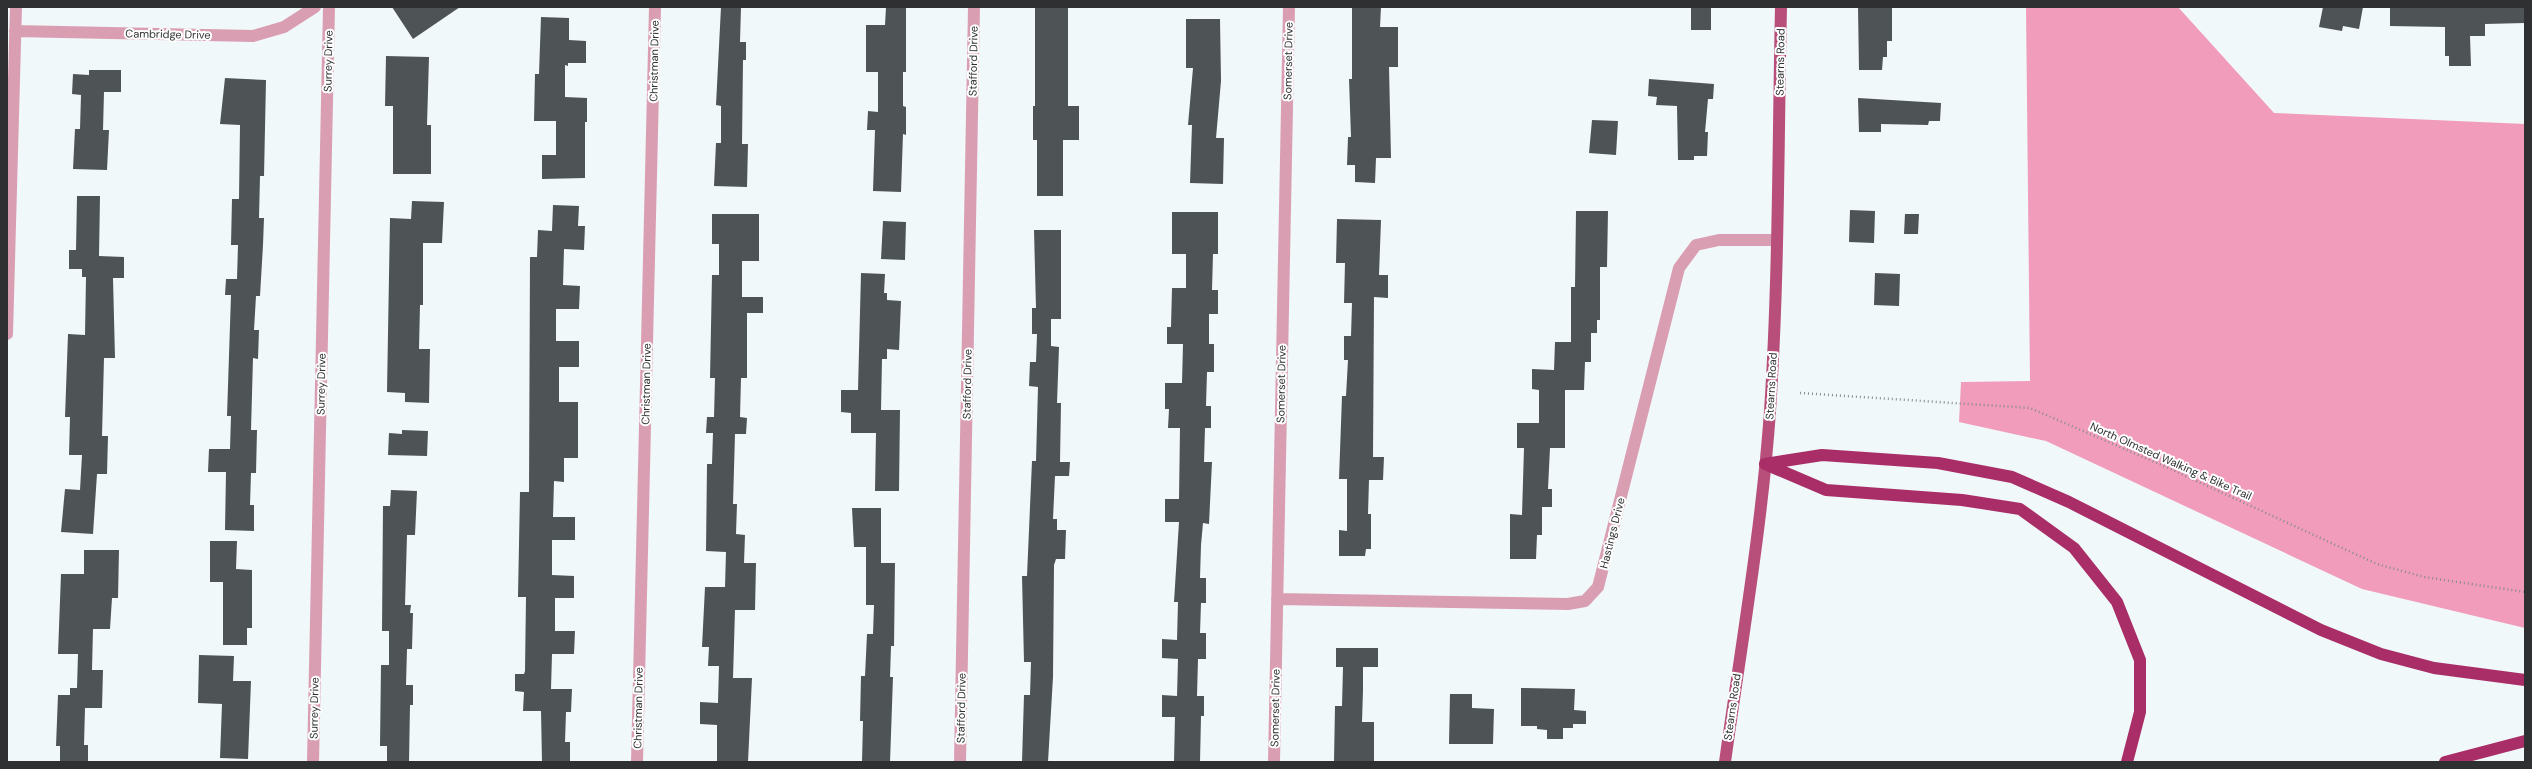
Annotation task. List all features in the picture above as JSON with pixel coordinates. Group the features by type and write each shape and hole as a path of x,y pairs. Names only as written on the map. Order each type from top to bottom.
{"highway":[{"path":"1765,464 1822,455 1938,463 2012,477 2069,502 2321,630 2381,654 2434,668 2525,680"},
{"path":"1765,464 1826,490 1962,500 2020,509 2074,548 2117,602 2140,660 2140,712 2127,762"},
{"path":"2445,762 2525,741"}],"main road":[{"name":"Stearns Road","path":"1725,762 1765,464 1775,307 1781,7"}],"street":[{"path":"7,334 16,7"},
{"name":"Cambridge Drive","path":"15,31 253,36 284,27 315,7"},
{"name":"Surrey Drive","path":"313,762 329,7"},
{"name":"Christman Drive","path":"637,762 655,7"},
{"name":"Stafford Drive","path":"960,762 974,7"},
{"name":"Somerset Drive","path":"1274,762 1289,7"},
{"name":"Hastings Drive","path":"1277,599 1568,604 1585,601 1598,587 1679,268 1696,245 1719,240 1776,240"}],"path":[{"name":"North Olmsted Walking & Bike Trail","path":"1800,393 2030,408 2166,466 2377,564 2424,577 2525,592"}],"shaded area":[{"path":"2026,7 2178,7 2274,113 2525,124 2525,628 2362,589 2046,441 1959,422 1961,382 2030,381"}],"building":[{"path":"392,7 460,7 413,39"},
{"path":"721,7 741,7 740,42 746,42 746,60 743,60 742,144 748,144 747,187 714,186 716,143 721,143 721,106 716,105"},
{"path":"886,7 906,7 906,72 903,72 903,106 906,107 906,135 903,134 901,192 873,191 875,130 867,130 868,111 878,112 878,72 866,72 866,25 885,25"},
{"path":"1035,7 1068,7 1068,106 1079,106 1079,140 1063,140 1063,196 1037,196 1037,140 1033,140 1033,106 1035,106"},
{"path":"1352,7 1381,7 1380,27 1398,27 1398,67 1389,67 1391,158 1376,158 1375,183 1355,182 1355,165 1347,165 1348,137 1351,137 1349,79 1352,79"},
{"path":"1691,7 1711,7 1711,30 1691,30"},
{"path":"1858,7 1892,7 1892,41 1887,41 1887,57 1883,57 1882,70 1859,70"},
{"path":"2323,7 2363,7 2359,29 2343,26 2342,31 2319,27"},
{"path":"2390,7 2525,7 2525,23 2485,24 2485,36 2470,36 2471,66 2449,66 2449,56 2445,56 2445,27 2390,26"},
{"path":"541,17 569,18 569,40 586,41 586,63 568,63 568,66 565,65 565,97 587,98 587,122 585,122 585,178 542,179 542,155 556,155 556,121 534,121 535,74 539,74"},
{"path":"1186,19 1220,19 1221,81 1216,138 1224,138 1223,184 1190,183 1192,125 1188,125 1193,68 1186,68"},
{"path":"386,56 429,57 427,125 431,125 431,174 393,174 393,106 385,106"},
{"path":"89,70 121,70 121,92 104,92 103,130 109,130 107,170 73,169 75,129 80,129 81,95 72,94 73,74 89,75"},
{"path":"225,78 266,80 264,176 260,176 259,218 264,218 263,245 260,296 256,296 254,330 259,330 258,359 253,358 251,430 257,430 256,473 251,473 250,505 254,505 254,531 225,530 226,472 208,472 209,449 230,449 231,416 227,416 231,295 225,295 226,279 237,279 238,245 231,245 232,199 239,199 240,125 220,124"},
{"path":"1649,79 1714,84 1713,99 1708,99 1705,132 1708,132 1707,156 1694,156 1694,160 1678,160 1677,106 1656,105 1657,97 1648,96"},
{"path":"1858,98 1941,103 1940,121 1929,121 1928,125 1881,124 1881,132 1859,132"},
{"path":"1592,120 1618,121 1616,155 1589,153"},
{"path":"77,196 100,196 99,256 124,257 124,278 113,278 115,358 104,358 102,436 108,436 107,474 97,474 93,534 61,532 65,489 80,490 82,455 69,455 70,417 65,417 68,334 85,335 86,277 82,277 82,269 69,269 69,250 76,250"},
{"path":"412,201 444,202 442,243 423,243 423,305 420,305 419,349 430,349 429,403 405,402 405,393 387,392 390,218 411,219"},
{"path":"553,205 579,206 578,226 585,226 584,250 564,249 563,285 580,286 579,309 556,309 556,341 579,341 579,367 559,367 559,402 578,402 578,458 564,458 564,482 554,481 553,517 575,517 575,540 552,540 552,575 574,576 574,598 555,598 555,631 575,631 574,654 552,654 551,689 572,689 571,712 566,712 565,742 570,742 570,762 542,762 541,711 523,711 524,692 515,691 515,674 524,674 525,671 526,597 518,597 520,492 529,492 530,257 537,257 538,230 552,231"},
{"path":"1850,210 1875,211 1874,243 1849,242"},
{"path":"1576,211 1608,211 1607,267 1600,267 1600,320 1597,320 1597,333 1591,333 1591,362 1585,362 1584,390 1565,390 1565,448 1550,448 1548,489 1552,489 1552,507 1542,507 1542,535 1537,535 1536,559 1510,559 1510,514 1522,515 1524,448 1517,448 1517,423 1539,423 1539,390 1532,389 1532,369 1554,370 1555,342 1571,342 1571,287 1575,287"},
{"path":"1172,212 1218,212 1218,254 1213,254 1212,290 1218,290 1218,314 1209,314 1209,344 1214,344 1214,372 1207,372 1206,406 1211,406 1211,428 1205,428 1204,462 1212,462 1209,524 1203,523 1201,545 1200,578 1206,578 1206,603 1201,603 1200,633 1206,633 1206,659 1198,659 1197,696 1204,696 1204,716 1201,716 1200,762 1174,762 1175,717 1162,717 1162,695 1177,696 1178,659 1162,658 1162,639 1177,640 1178,602 1174,602 1179,522 1165,522 1165,499 1179,499 1180,428 1168,428 1169,409 1165,409 1165,383 1182,383 1183,344 1167,344 1167,327 1171,327 1172,288 1186,288 1186,254 1172,254"},
{"path":"712,214 759,214 759,261 742,261 742,297 763,297 763,313 747,313 747,378 741,378 740,417 747,418 746,434 735,434 733,504 737,504 736,534 745,535 744,563 756,563 755,610 735,610 733,678 752,678 748,762 717,762 717,725 700,724 700,702 718,703 719,666 708,666 709,647 702,647 705,587 725,587 726,552 706,551 707,464 712,464 713,433 706,433 707,417 714,417 715,378 710,378 712,275 719,275 719,244 712,244"},
{"path":"1905,214 1919,214 1918,234 1904,234"},
{"path":"1337,219 1381,220 1379,275 1388,275 1388,298 1374,297 1373,457 1384,457 1383,480 1369,480 1368,514 1371,514 1371,549 1366,549 1365,556 1339,556 1339,530 1347,531 1347,479 1339,479 1342,396 1346,396 1348,360 1344,360 1344,336 1351,336 1352,303 1344,303 1345,263 1336,263"},
{"path":"883,221 906,222 905,260 881,259"},
{"path":"1034,230 1061,230 1061,319 1051,319 1051,346 1059,347 1057,403 1061,403 1060,462 1070,462 1069,476 1055,476 1053,519 1057,519 1057,530 1066,530 1065,559 1056,559 1054,565 1053,677 1048,762 1022,762 1024,695 1030,695 1031,662 1024,662 1022,576 1027,576 1032,461 1036,461 1038,387 1029,386 1030,362 1036,362 1037,334 1032,334 1032,308 1036,308"},
{"path":"861,273 885,274 884,293 887,293 887,300 901,301 899,350 887,349 887,359 882,359 881,410 900,410 899,491 875,491 876,433 851,433 851,413 841,412 841,390 858,390"},
{"path":"1875,273 1900,274 1899,306 1874,305"},
{"path":"402,430 428,431 427,456 388,455 389,433 402,434"},
{"path":"391,490 417,491 415,535 407,535 405,605 411,605 410,613 413,613 412,649 407,649 406,685 413,685 413,705 410,705 409,762 387,762 387,746 380,746 381,665 389,665 389,631 382,631 383,506 390,506"},
{"path":"852,508 881,508 881,563 895,563 894,646 891,646 890,677 893,677 890,762 862,762 863,721 860,721 861,676 865,676 867,634 873,634 874,605 866,605 866,547 854,547"},
{"path":"210,541 237,541 236,569 252,570 252,628 247,628 247,645 223,645 223,582 210,582"},
{"path":"84,550 119,550 118,598 112,598 110,629 93,629 92,670 103,670 102,708 85,708 84,745 88,745 88,762 60,762 60,746 56,746 58,695 70,695 70,688 77,688 78,654 58,654 61,574 84,574"},
{"path":"1336,648 1378,648 1378,667 1363,667 1362,722 1374,722 1374,762 1334,762 1335,706 1342,706 1343,667 1336,667"},
{"path":"199,655 234,656 233,681 251,681 248,759 220,758 222,704 198,703"},
{"path":"1521,688 1575,689 1574,710 1586,711 1586,724 1573,724 1573,728 1563,728 1563,739 1547,739 1547,730 1537,729 1537,726 1521,726"},
{"path":"1450,694 1472,694 1472,708 1494,709 1493,744 1449,744"}]}
